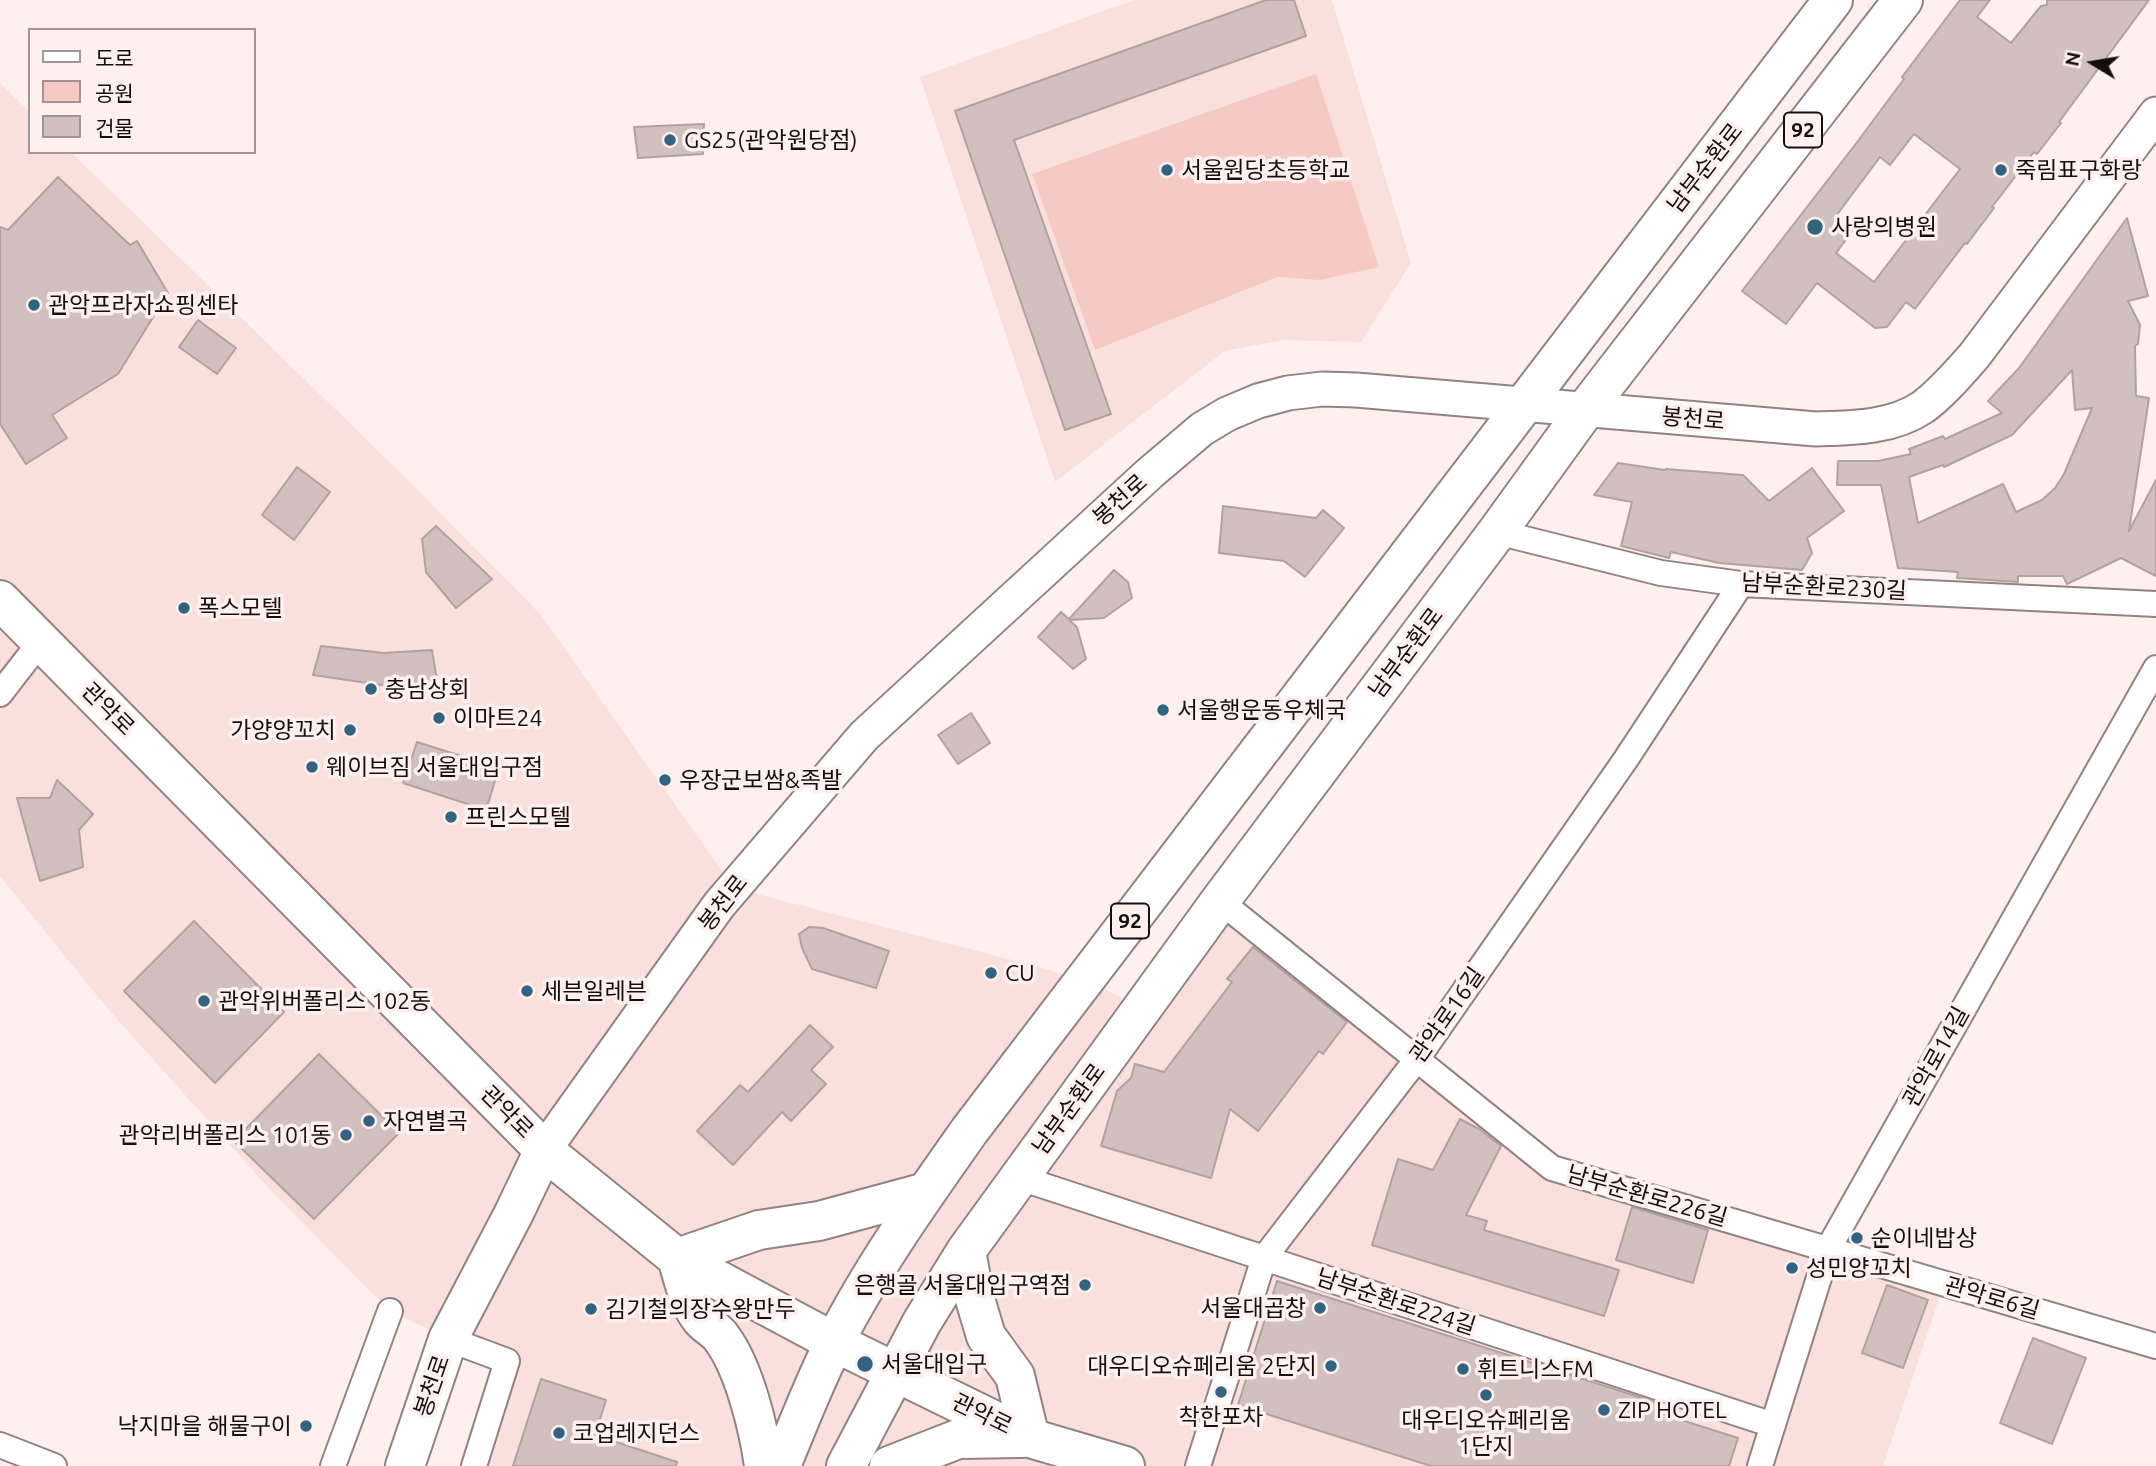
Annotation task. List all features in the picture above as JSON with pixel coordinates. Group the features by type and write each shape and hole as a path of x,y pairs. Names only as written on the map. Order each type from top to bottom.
{"main road":[{"name":"남부순환로","path":"781,1466 834,1342 864,1289 926,1192 970,1130 1833,0"},
{"name":"남부순환로","path":"846,1466 922,1322 966,1251 1220,901 1586,410 1903,0"},
{"name":"봉천로","path":"405,1466 449,1339 544,1150 719,905 864,736 1150,473 1202,429 1227,414 1258,401 1288,393 1322,389 1816,429 1867,427 1896,419 1922,407 1944,389 1974,356 2156,114"},
{"path":"1659,227 1654,242 1655,251 1664,265 1672,269 1689,269 1703,260"},
{"name":"관악로","path":"0,600 544,1150 677,1258 834,1342 1030,1438 1125,1466"},
{"path":"764,1466 738,1368 721,1338 700,1318 677,1258 759,1230 819,1221 926,1192"},
{"path":"889,1466 958,1439 1030,1438 1015,1376 986,1336 975,1299 966,1251"}],"street":[{"name":"남부순환로230길","path":"1497,532 1661,573 1741,584 2156,604"},
{"name":"관악로16길","path":"1198,1466 1265,1258 1417,1059 1626,759 1741,584"},
{"path":"0,694 41,641"},
{"name":"관악로14길","path":"1760,1466 1828,1249 2156,668"},
{"name":"남부순환로226길","path":"1220,901 1552,1168 1828,1249"},
{"name":"남부순환로224길","path":"1020,1178 1773,1425"},
{"name":"관악로6길","path":"1828,1249 2156,1346"},
{"path":"333,1466 390,1311"},
{"path":"449,1339 507,1361 474,1466"},
{"path":"0,1445 54,1466"}],"shaded area":[{"name":"서울원당초등학교","path":"1134,0 1332,0 1411,263 1361,342 1283,340 1225,351 1055,482 920,77"},
{"path":"0,83 28,110 28,154 73,154 405,477 541,615 734,888 1043,968 1085,981 1143,1007 1220,901 1552,1168 1944,1284 1883,1466 474,1466 507,1361 448,1339 390,1311 273,1193 107,1008 0,876"}],"green space":[{"path":"1316,74 1379,267 1320,280 1277,277 1095,350 1032,174"}],"building":[{"path":"1266,0 1294,0 1306,36 1014,140 1111,414 1065,430 955,111"},
{"path":"1960,0 1990,0 1977,17 2011,43 2041,6 2047,5 2047,0 2149,0 2059,122 2061,123 2037,154 2034,152 1967,244 1965,243 1915,309 1906,302 1887,327 1875,328 1817,283 1786,324 1742,291 1858,141 1904,79 1902,77","holes":["1914,134 1960,169 1874,282 1836,253 1854,229 1836,216 1880,157 1890,165"]},
{"name":"GS25(관악원당점)","path":"704,124 703,154 638,158 634,127"},
{"path":"58,177 130,245 137,241 168,293 118,374 52,415 67,438 26,464 0,424 0,227 8,230"},
{"path":"2127,218 2148,296 2128,301 2140,325 2138,344 2135,346 2136,396 2149,398 2129,531 2156,480 2156,576 2121,558 2067,584 2063,576 2018,576 2018,582 1957,578 1958,572 1898,568 1881,485 1837,485 1838,461 1878,461 1911,454 1909,449 1943,436 1945,439 2002,413 1988,401 2019,368","holes":["2072,370 2075,410 2092,408 2064,474 2055,488 2042,500 2016,512 2003,484 1918,523 1909,477 1943,465 1944,467 2012,435"]},
{"path":"198,320 236,348 217,374 179,347"},
{"path":"1618,463 1665,470 1743,475 1769,501 1812,468 1844,511 1807,538 1812,553 1802,570 1719,563 1671,552 1669,558 1621,546 1632,502 1594,495"},
{"path":"297,467 330,492 294,540 262,515"},
{"path":"1223,506 1316,518 1323,510 1344,528 1305,577 1284,561 1219,553"},
{"path":"436,526 492,579 456,608 426,572 422,539"},
{"path":"1114,570 1128,582 1132,598 1104,618 1069,620 1077,627 1086,659 1073,669 1038,637 1061,612 1069,619"},
{"path":"321,646 384,653 432,650 437,681 388,686 313,675"},
{"path":"971,713 990,743 958,764 938,735"},
{"path":"417,742 499,768 486,810 403,783"},
{"path":"57,780 93,814 79,830 83,867 40,881 17,798 50,798"},
{"name":"관악위버폴리스 102동","path":"194,921 284,1012 215,1083 124,991"},
{"path":"809,927 823,928 889,951 876,988 812,969 799,934"},
{"path":"1253,947 1347,1022 1323,1054 1319,1051 1258,1131 1230,1109 1211,1178 1101,1146 1117,1091 1131,1078 1135,1064 1164,1072 1232,982 1227,979"},
{"path":"810,1025 833,1047 811,1070 826,1084 791,1121 782,1112 733,1165 697,1131 740,1085 748,1092"},
{"name":"관악리버폴리스 101동","path":"319,1054 399,1133 314,1219 234,1141"},
{"path":"1460,1119 1501,1146 1466,1215 1487,1221 1484,1230 1619,1270 1604,1316 1372,1245 1398,1159 1433,1170"},
{"path":"1632,1207 1708,1230 1693,1283 1616,1260"},
{"path":"1277,1281 1661,1404 1659,1413 1738,1438 1729,1466 1431,1466 1238,1405"},
{"path":"1887,1285 1928,1300 1903,1368 1862,1353"},
{"path":"2033,1338 2086,1358 2052,1444 2000,1423"},
{"name":"코업레지던스","path":"541,1379 606,1400 595,1435 677,1462 676,1466 513,1466"}],"place":[{"name":"GS25(관악원당점)","path":"670,140"},
{"name":"서울원당초등학교","path":"1167,170"},
{"name":"죽림표구화랑","path":"2001,170"},
{"name":"사랑의병원","path":"1815,227"},
{"name":"관악프라자쇼핑센타","path":"34,305"},
{"name":"폭스모텔","path":"184,608"},
{"name":"충남상회","path":"371,689"},
{"name":"서울행운동우체국","path":"1163,710"},
{"name":"이마트24","path":"439,718"},
{"name":"가양양꼬치","path":"350,730"},
{"name":"웨이브짐 서울대입구점","path":"312,767"},
{"name":"우장군보쌈&족발","path":"665,780"},
{"name":"프린스모텔","path":"451,817"},
{"name":"CU","path":"991,973"},
{"name":"세븐일레븐","path":"527,991"},
{"name":"관악위버폴리스 102동","path":"204,1001"},
{"name":"자연별곡","path":"369,1121"},
{"name":"관악리버폴리스 101동","path":"346,1135"},
{"name":"순이네밥상","path":"1857,1238"},
{"name":"성민양꼬치","path":"1792,1268"},
{"name":"은행골 서울대입구역점","path":"1085,1285"},
{"name":"서울대곱창","path":"1320,1308"},
{"name":"김기철의장수왕만두","path":"591,1309"},
{"name":"서울대입구","path":"865,1364"},
{"name":"대우디오슈페리움 2단지","path":"1331,1366"},
{"name":"휘트니스FM","path":"1463,1369"},
{"name":"착한포차","path":"1221,1392"},
{"name":"대우디오슈페리움 1단지","path":"1486,1395"},
{"name":"ZIP HOTEL","path":"1604,1410"},
{"name":"낙지마을 해물구이","path":"306,1426"},
{"name":"코업레지던스","path":"559,1433"}]}
